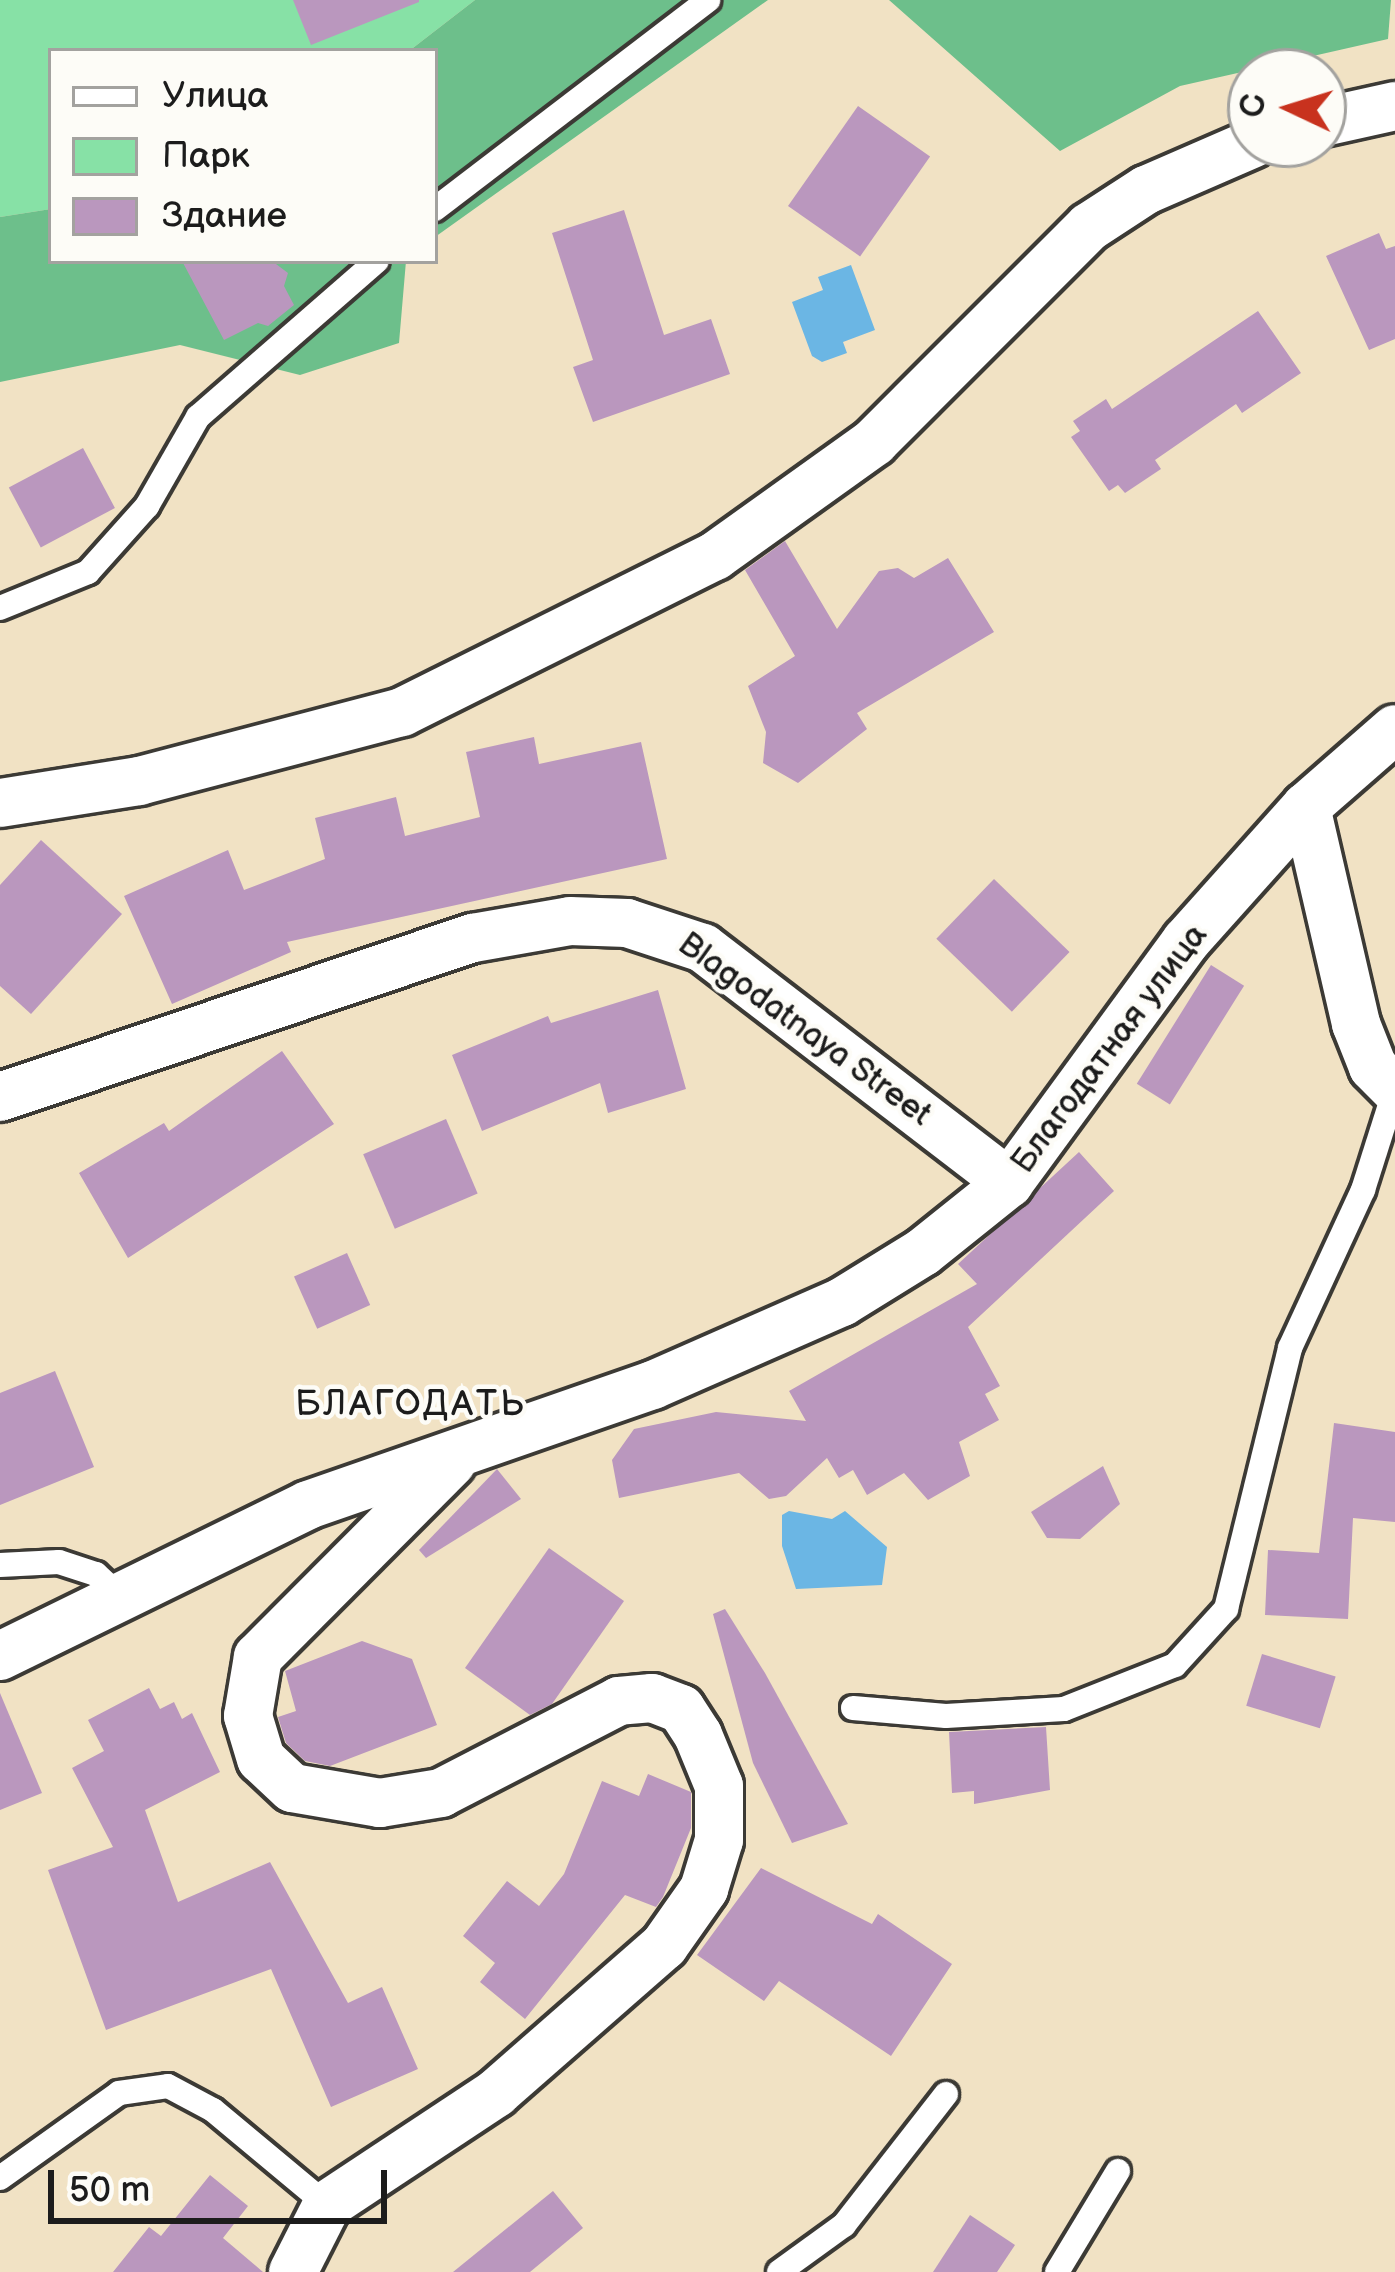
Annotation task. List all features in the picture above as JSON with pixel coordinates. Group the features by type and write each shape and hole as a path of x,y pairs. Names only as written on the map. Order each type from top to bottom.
{"street":[{"path":"1347,117 1395,106"},
{"path":"0,803 139,781 402,712 715,556 874,442 1089,227 1146,190 1227,155"},
{"path":"1395,729 1306,807 1356,1024 1373,1067 1395,1089"},
{"name":"Благодатная улица","path":"1009,1183 1134,1006 1306,807"},
{"name":"Blagodatnaya Street","path":"0,1096 473,938 571,921 627,923 703,948 1009,1183"},
{"path":"0,1656 308,1504 653,1385 842,1302 923,1252 1009,1183"},
{"path":"293,2272 327,2205 496,2093 664,1946 704,1889 719,1840 719,1786 698,1735 681,1709 652,1698 619,1701 441,1792 380,1803 292,1788 261,1759 248,1716 258,1658 467,1448"}],"lane":[{"path":"438,207 708,0"},
{"path":"0,608 88,572 147,506 198,417 374,264"},
{"path":"853,1708 946,1716 1064,1709 1175,1664 1226,1609 1291,1348 1364,1190 1395,1089"},
{"path":"0,1565 59,1562 95,1574 121,1598"},
{"path":"0,2178 119,2093 168,2086 213,2110 327,2205"},
{"path":"779,2272 844,2224 946,2093"},
{"path":"1057,2272 1118,2171"}],"green space":[{"path":"0,0 475,0 413,48 48,48 48,209 0,217"},
{"path":"475,0 768,0 438,235 438,48 413,48"},
{"path":"889,0 1391,0 1388,39 1347,48 1227,48 1227,75 1180,86 1060,151"},
{"path":"48,209 48,264 406,264 399,343 300,375 180,345 0,382 0,217"}],"water":[{"path":"851,265 875,330 843,342 847,353 822,362 812,356 792,302 823,290 818,277"},
{"path":"789,1511 832,1519 845,1511 887,1547 882,1585 796,1589 782,1546 782,1515"}],"building":[{"path":"293,0 419,0 419,2 311,45"},
{"path":"858,106 930,156 860,256 788,206"},
{"path":"624,210 664,335 711,319 730,374 593,422 573,367 593,360 552,233"},
{"path":"1379,233 1386,249 1395,246 1395,339 1369,350 1326,256"},
{"path":"184,264 276,264 288,273 284,286 294,305 268,326 258,323 224,340"},
{"path":"1258,311 1301,373 1242,413 1236,404 1155,460 1161,469 1125,493 1118,485 1109,491 1071,437 1080,431 1073,421 1106,399 1112,409"},
{"path":"83,448 115,508 41,547 9,487"},
{"path":"785,541 837,629 879,571 898,568 914,578 948,558 994,632 857,713 867,729 798,783 763,763 766,732 748,686 795,656 745,570"},
{"path":"534,737 539,764 641,742 667,859 287,942 291,952 172,1004 124,896 228,850 244,890 325,859 315,818 396,797 405,836 480,817 466,752"},
{"path":"41,840 122,914 31,1014 0,986 0,885"},
{"path":"994,879 1070,952 1012,1012 936,939"},
{"path":"1211,965 1244,986 1170,1104 1137,1084"},
{"path":"658,990 686,1089 608,1113 600,1083 482,1131 452,1055 548,1016 551,1023"},
{"path":"282,1051 334,1124 128,1258 79,1173 164,1123 169,1131"},
{"path":"446,1119 478,1194 395,1229 363,1154"},
{"path":"1079,1152 1114,1191 968,1327 1000,1386 985,1394 999,1420 959,1442 970,1476 928,1500 904,1473 867,1495 853,1470 839,1478 827,1458 786,1496 769,1499 739,1473 619,1498 612,1460 634,1429 716,1412 806,1421 789,1391 977,1284 958,1264"},
{"path":"347,1253 370,1305 317,1329 294,1277"},
{"path":"55,1371 94,1467 0,1505 0,1393"},
{"path":"1334,1423 1395,1432 1395,1522 1353,1518 1348,1619 1265,1615 1268,1550 1319,1553"},
{"path":"1103,1466 1120,1504 1080,1539 1047,1538 1031,1512"},
{"path":"497,1469 521,1499 426,1558 419,1550"},
{"path":"549,1548 624,1601 552,1704 530,1715 465,1668"},
{"path":"725,1609 848,1824 792,1843 753,1763 713,1614"},
{"path":"362,1641 412,1659 437,1725 330,1766 305,1761 286,1743 278,1717 296,1711 285,1671"},
{"path":"1262,1654 1336,1677 1320,1728 1246,1706"},
{"path":"149,1688 160,1709 174,1702 182,1719 192,1713 220,1772 145,1810 178,1902 270,1862 348,2003 382,1987 418,2069 331,2107 271,1969 106,2030 48,1870 113,1847 72,1768 104,1751 88,1720"},
{"path":"0,1693 42,1793 0,1810"},
{"path":"1046,1727 1050,1790 974,1804 974,1791 952,1793 949,1732"},
{"path":"648,1774 691,1792 691,1828 663,1897 656,1907 625,1895 525,2019 480,1982 495,1963 463,1936 507,1881 539,1906 564,1874 602,1781 639,1796"},
{"path":"761,1868 872,1924 878,1914 952,1964 891,2056 779,1981 764,2001 697,1955"},
{"path":"210,2175 248,2206 223,2238 263,2272 113,2272 149,2227 161,2236"},
{"path":"553,2191 583,2228 530,2272 453,2272"},
{"path":"970,2215 1015,2245 997,2272 933,2272"}],"district":[{"name":"БЛАГОДАТЬ","path":"411,1405"}]}
